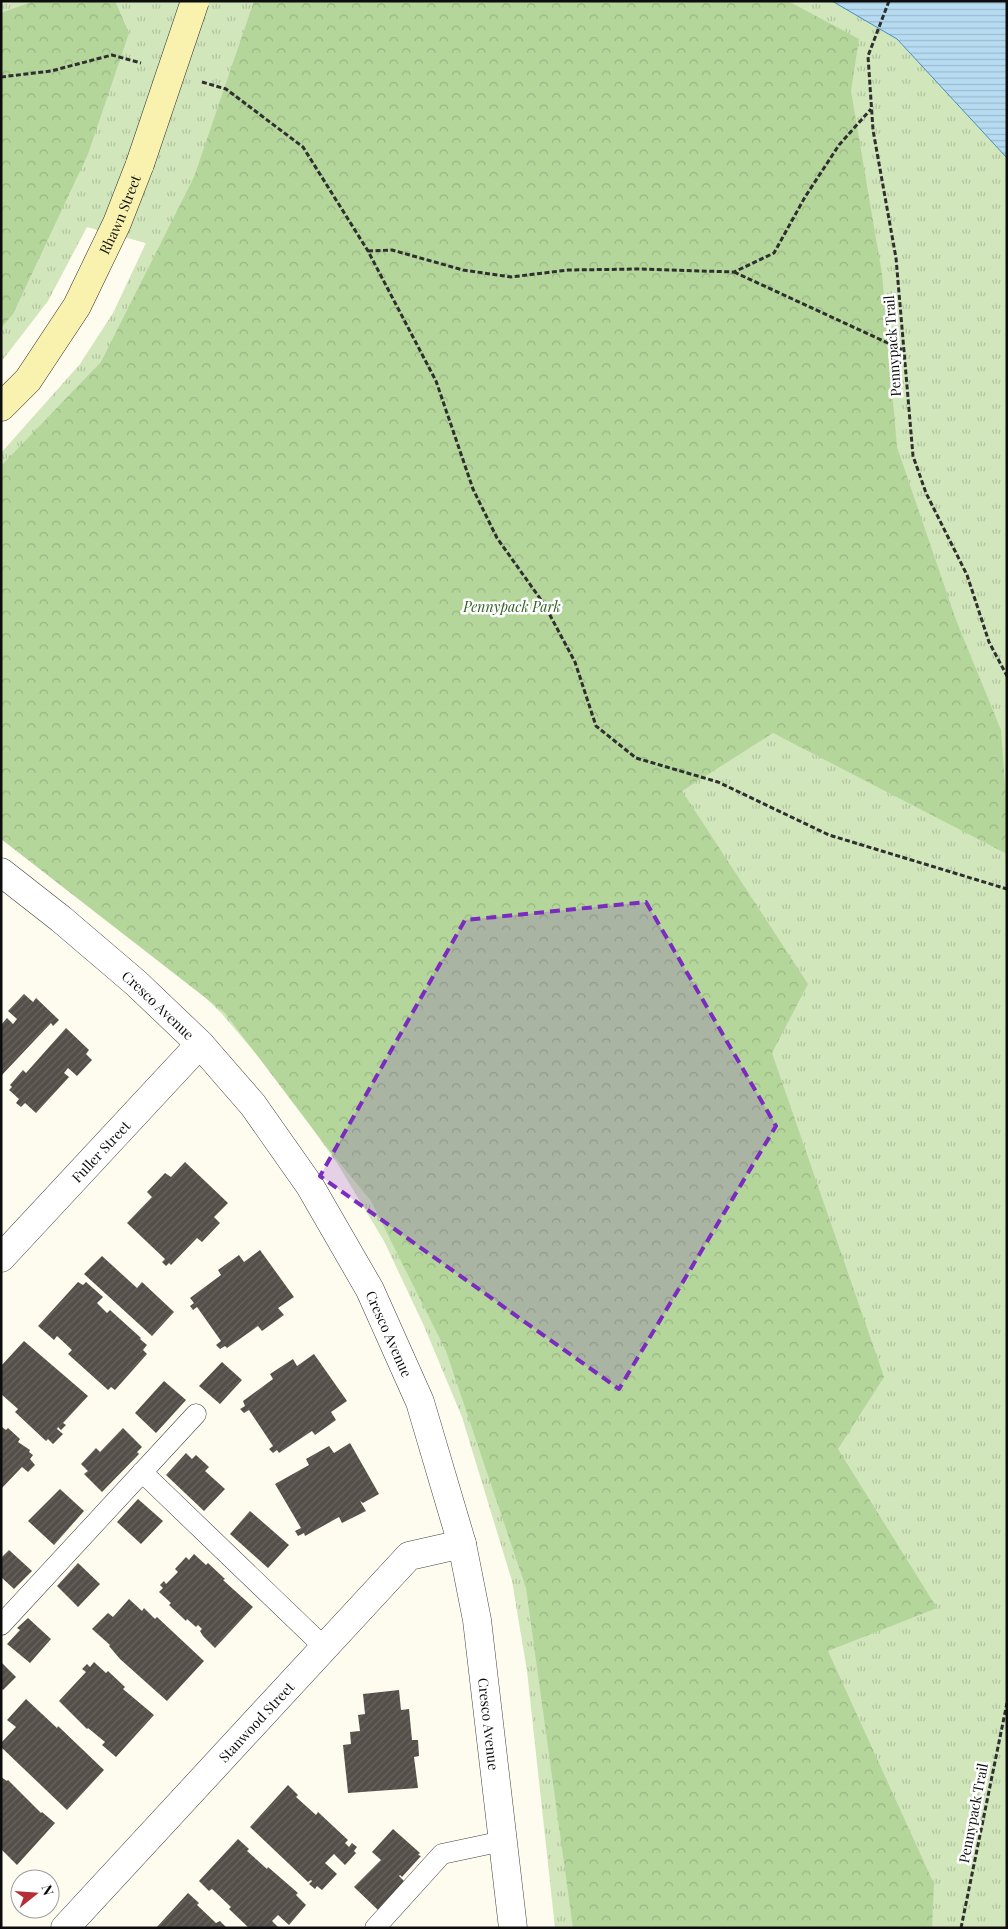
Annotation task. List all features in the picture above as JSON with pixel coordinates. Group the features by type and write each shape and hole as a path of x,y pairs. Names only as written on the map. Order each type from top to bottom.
{"main road":[{"name":"Rhawn Street","path":"1,407 28,380 77,306 117,224 140,164 195,1"}],"street":[{"name":"Cresco Avenue","path":"1,872 61,919 136,983 200,1044 253,1105 310,1186 370,1290 420,1402 462,1544 477,1620 513,1928"},
{"name":"Fuller Street","path":"1,1258 200,1044"},
{"name":"Stanwood Street","path":"65,1928 409,1556 462,1544"}],"lane":[{"path":"1,1626 196,1414"},
{"path":"142,1472 324,1647"},
{"path":"375,1928 442,1854 503,1842"}],"path":[{"name":"Pennypack Trail","path":"889,1 868,56 873,130 896,258 913,456 926,493 967,575 989,642 1007,676"},
{"path":"1,77 51,71 112,55 150,66"},
{"path":"198,80 226,89 302,147 368,251 436,381 472,489 496,538 544,604 562,637 575,662 596,726 636,758 718,782 829,835 1007,889"},
{"path":"734,272 774,253 805,197 839,145 871,109"},
{"path":"368,251 392,250 464,270 511,277 568,270 640,269 734,272 903,350"},
{"name":"Pennypack Trail","path":"961,1928 1007,1703"}],"highlighted area":[{"path":"646,902 776,1126 619,1389 320,1176 465,920"}],"green space":[{"name":"Pennypack Park","path":"1,1 1007,1 1007,1928 555,1928 527,1671 512,1581 462,1417 424,1326 384,1241 337,1163 275,1076 222,1014 192,984 1,821 1,453 80,364 113,313 146,243 87,227 48,301 1,362"},
{"path":"34,1 115,1 129,33 88,154 13,314 1,328 1,13"},
{"name":"Pennypack Park","path":"254,1 788,1 859,39 851,91 882,274 897,447 956,620 1001,730 1007,812 1007,854 773,733 682,791 808,984 772,1053 884,1377 838,1449 937,1608 828,1651 934,1884 932,1928 573,1928 526,1588 446,1351 371,1201 325,1145 225,1013 1,839 1,466 101,362 194,177"}],"water":[{"path":"832,1 1007,1 1007,158 897,39"}],"building":[{"path":"24,994 33,1002 36,998 59,1020 53,1026 51,1023 1,1076 1,1025 7,1018 13,1024 17,1019 8,1011"},
{"path":"66,1028 89,1050 86,1054 92,1060 77,1076 68,1068 64,1073 69,1077 36,1113 25,1103 21,1107 16,1103 19,1099 9,1090 12,1087 10,1085 23,1070 26,1073"},
{"path":"185,1162 228,1203 214,1217 220,1223 202,1242 197,1238 171,1265 169,1263 166,1266 162,1262 165,1259 127,1223 152,1197 147,1192 165,1173 171,1177"},
{"path":"260,1250 294,1297 278,1308 284,1315 262,1331 258,1326 227,1348 225,1346 220,1349 216,1345 221,1341 197,1307 193,1310 190,1306 194,1303 190,1298 221,1275 218,1270 239,1255 244,1262"},
{"path":"102,1256 137,1288 142,1282 174,1312 152,1336 84,1274"},
{"path":"78,1282 83,1285 86,1282 103,1297 97,1303 107,1313 110,1310 147,1345 143,1350 147,1354 115,1390 111,1387 108,1390 68,1354 72,1350 57,1336 54,1340 38,1326"},
{"path":"24,1341 88,1396 63,1423 66,1425 61,1430 58,1427 57,1429 63,1434 53,1444 48,1439 46,1441 15,1412 18,1409 1,1394 1,1366"},
{"path":"314,1354 347,1401 331,1412 336,1420 315,1435 312,1431 279,1453 277,1450 273,1453 269,1449 273,1446 249,1410 244,1413 240,1409 245,1406 243,1401 273,1379 270,1374 293,1359 297,1366"},
{"path":"222,1362 242,1380 220,1404 199,1386"},
{"path":"164,1381 186,1400 156,1433 135,1413"},
{"path":"2,1427 6,1430 8,1428 20,1439 18,1442 30,1450 29,1452 33,1455 30,1459 35,1465 28,1472 22,1467 1,1489"},
{"path":"123,1428 142,1447 137,1452 139,1454 102,1492 84,1474 88,1471 81,1464 96,1448 100,1452"},
{"path":"350,1443 379,1494 363,1503 360,1501 366,1511 342,1523 339,1517 305,1536 304,1533 298,1536 295,1531 301,1528 275,1484 309,1465 306,1459 329,1446 334,1453"},
{"path":"186,1453 192,1459 196,1455 209,1467 205,1471 225,1489 204,1511 166,1475"},
{"path":"60,1489 84,1511 54,1545 28,1521"},
{"path":"138,1499 163,1521 141,1544 117,1522"},
{"path":"250,1511 289,1545 268,1568 230,1534"},
{"path":"9,1550 32,1571 14,1589 1,1577 1,1558"},
{"path":"194,1554 206,1565 208,1563 225,1579 223,1580 253,1607 215,1648 203,1636 200,1631 202,1629 198,1625 196,1627 187,1619 186,1621 169,1605 171,1603 159,1592 163,1588 160,1585 164,1581 166,1584 178,1572 175,1569 186,1557 189,1560"},
{"path":"78,1563 100,1584 78,1607 57,1586"},
{"path":"129,1599 142,1611 144,1608 155,1619 157,1617 204,1661 167,1701 120,1659 110,1645 92,1629 108,1613 113,1617"},
{"path":"28,1618 51,1639 30,1663 7,1644 20,1630 17,1628"},
{"path":"1,1662 16,1677 3,1690 1,1688"},
{"path":"94,1662 106,1673 108,1671 125,1687 123,1689 154,1715 116,1757 102,1745 105,1742 87,1729 59,1701 86,1672 82,1669 87,1664 90,1667"},
{"path":"399,1690 401,1710 409,1709 412,1740 418,1740 419,1756 414,1757 418,1788 348,1793 343,1745 351,1744 350,1732 360,1731 358,1715 365,1714 363,1694"},
{"path":"26,1699 57,1728 58,1726 104,1770 67,1810 1,1747 1,1743 16,1727 7,1720"},
{"path":"1,1777 8,1780 41,1813 55,1823 17,1865 1,1849"},
{"path":"288,1785 298,1795 296,1797 316,1815 318,1812 348,1840 345,1843 349,1847 352,1843 357,1847 354,1851 356,1853 345,1865 334,1854 325,1863 337,1874 322,1890 317,1886 315,1889 309,1884 311,1880 308,1882 250,1827"},
{"path":"393,1829 421,1856 402,1877 399,1876 407,1884 378,1910 354,1887 381,1860 372,1852"},
{"path":"238,1839 249,1849 247,1851 267,1869 268,1867 298,1893 296,1895 306,1905 289,1925 278,1915 272,1921 279,1928 249,1928 212,1889 209,1891 199,1881"},
{"path":"188,1893 199,1903 197,1905 216,1923 220,1921 227,1928 156,1928"}]}
